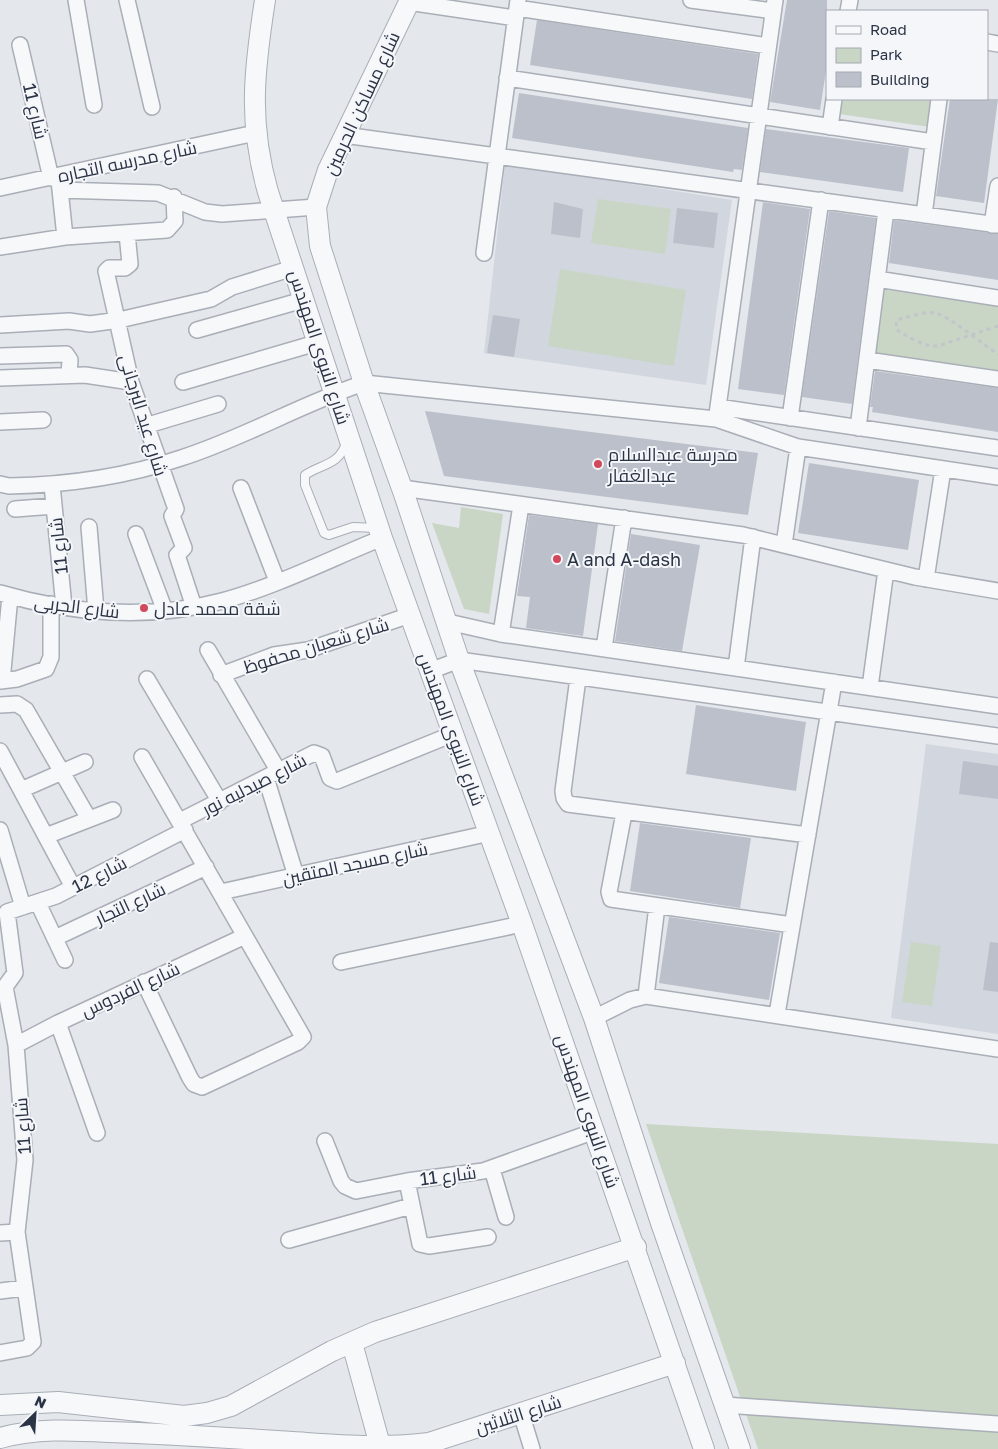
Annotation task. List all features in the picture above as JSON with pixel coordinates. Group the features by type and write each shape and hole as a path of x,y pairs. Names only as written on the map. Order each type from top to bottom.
{"street":[{"path":"76,0 94,105"},
{"path":"127,0 152,107"},
{"name":"شارع النبوى المهندس","path":"265,0 254,81 255,133 262,172 316,343 349,434 380,533 522,924 634,1241 704,1449"},
{"path":"691,0 774,6 717,413"},
{"path":"409,1 516,9 768,46"},
{"name":"شارع مساكن الحرمين","path":"316,207 328,170 344,134 409,1"},
{"path":"484,252 516,9"},
{"name":"شارع 11","path":"20,45 56,181 64,238"},
{"path":"507,78 932,142"},
{"path":"830,127 834,100"},
{"path":"924,215 939,100"},
{"name":"شارع مدرسه التجاره","path":"0,188 56,181 255,133"},
{"path":"344,134 995,225 998,186"},
{"path":"56,181 150,192 174,197 188,206 205,212 222,214 316,207"},
{"path":"0,247 64,238 171,228 174,222 174,197"},
{"path":"790,418 821,200"},
{"name":"شارع النبوى المهندس","path":"316,207 317,226 325,265 364,383 448,622 459,660 594,1018 661,1224 740,1449"},
{"path":"858,428 886,210"},
{"name":"شارع عيد البرجانى","path":"127,233 130,264 125,268 109,268 106,272 119,320 131,382 176,509 172,516 184,548 177,555 194,607"},
{"path":"0,324 69,321 90,324 119,320 211,299 232,287 293,268"},
{"path":"877,280 998,298"},
{"path":"197,330 303,300"},
{"path":"183,382 316,343"},
{"path":"0,356 66,354 69,356 70,374"},
{"path":"867,360 998,379"},
{"path":"0,378 70,374 131,382"},
{"path":"0,484 9,486 52,485 159,465 204,450 335,393 364,383 790,418 998,448"},
{"path":"146,426 218,404"},
{"path":"717,413 798,447 998,477"},
{"path":"0,422 43,420"},
{"path":"784,545 798,447"},
{"path":"926,579 943,469"},
{"name":"شارع 11","path":"1,681 25,677 46,669 51,657 57,605 52,485"},
{"path":"241,488 277,581"},
{"path":"402,488 753,537 926,579 998,591"},
{"path":"501,634 521,505"},
{"path":"15,509 54,506"},
{"path":"604,648 624,518"},
{"path":"89,527 96,611"},
{"name":"شارع الجربى","path":"5,594 96,611 165,611 194,607 222,601 277,581 380,533"},
{"path":"136,534 165,611"},
{"path":"736,668 753,537"},
{"path":"870,687 886,570"},
{"path":"1,681 5,594"},
{"name":"شارع شعبان محفوظ","path":"221,675 274,655 308,650 410,615"},
{"path":"448,622 501,634 998,706"},
{"path":"208,650 272,775 296,876"},
{"path":"430,670 459,660 998,736"},
{"path":"578,678 564,798 568,804 574,807 808,835"},
{"path":"147,679 220,802"},
{"path":"777,1014 834,682"},
{"path":"0,705 16,704 26,710 89,819"},
{"name":"شارع صيدليه نور","path":"182,826 220,802 317,753 322,756 330,778 337,781 453,734"},
{"path":"0,752 73,887"},
{"path":"142,757 303,1037 298,1042 202,1087 194,1084 144,982"},
{"path":"21,790 85,762"},
{"path":"46,836 113,810"},
{"path":"624,813 610,896 614,900 792,924"},
{"name":"شارع 12","path":"20,908 73,887 182,826"},
{"path":"0,830 20,908 55,938 65,960"},
{"name":"شارع مسجد المتقين","path":"221,892 490,834"},
{"name":"شارع التجار","path":"55,938 206,867"},
{"path":"646,996 657,906"},
{"name":"شارع 11","path":"0,1353 28,1348 33,1342 17,1232 26,1160 16,1045 5,987 15,973 20,908"},
{"path":"341,962 522,924"},
{"name":"شارع الفردوس","path":"16,1045 144,982 245,936"},
{"path":"594,1018 630,1000 646,996 777,1014 998,1049"},
{"path":"58,1023 97,1133"},
{"name":"شارع 11","path":"325,1141 341,1182 350,1189 362,1190 407,1181 492,1169 595,1131"},
{"path":"492,1169 506,1217"},
{"path":"407,1181 418,1239 424,1246 488,1237"},
{"path":"289,1240 412,1206"},
{"name":"شارع الثلاثين","path":"0,1438 46,1430 184,1425 208,1413 231,1406 332,1351 375,1332 634,1241 661,1224"},
{"path":"0,1234 17,1232"},
{"path":"0,1291 24,1288"},
{"path":"352,1343 381,1449"},
{"name":"شارع الثلاثين","path":"0,1406 58,1402 184,1425 381,1449 447,1443 521,1413 675,1363"},
{"path":"725,1405 998,1424"},
{"path":"521,1413 532,1449"}],"lane":[{"path":"349,434 340,454 333,463 305,475 305,485 324,533 329,535 362,525 380,533"}],"path":[{"path":"998,326 970,335 938,346 929,346 897,330 895,326 896,322 900,319 933,312 970,335 998,354"}],"shaded area":[{"path":"505,164 732,200 706,385 484,353"},
{"path":"926,744 998,754 998,1034 891,1018"}],"green space":[{"path":"834,100 934,100 930,127 832,113"},
{"path":"598,199 671,209 665,254 591,243"},
{"path":"560,269 686,290 674,366 548,346"},
{"path":"880,289 998,306 998,372 871,353"},
{"path":"461,507 503,514 489,614 464,609 432,523 459,528"},
{"path":"911,942 941,946 932,1006 902,1002"},
{"path":"646,1124 998,1144 998,1449 758,1449"}],"building":[{"path":"787,0 827,0 826,71 820,110 770,102"},
{"path":"537,20 758,54 752,99 530,65"},
{"path":"519,93 748,128 742,170 734,169 733,172 512,138"},
{"path":"998,99 984,203 936,196 950,100"},
{"path":"766,129 909,148 903,192 760,172"},
{"path":"554,202 583,209 580,238 551,234"},
{"path":"763,202 810,209 784,395 738,389"},
{"path":"677,208 718,213 714,248 673,243"},
{"path":"829,211 876,218 852,404 802,397"},
{"path":"894,220 998,234 998,280 889,263"},
{"path":"493,315 520,319 514,357 487,353"},
{"path":"875,371 998,388 998,432 872,412 873,407 870,407"},
{"name":"مدرسة عبدالسلام عبدالغفار","path":"425,411 758,453 748,515 444,476"},
{"path":"809,463 919,480 908,550 798,533"},
{"name":"A and A-dash","path":"529,515 598,524 583,636 526,628 530,597 517,596"},
{"path":"631,534 700,545 682,651 615,641"},
{"path":"696,705 806,722 796,791 686,774"},
{"path":"963,761 998,766 998,799 959,794"},
{"path":"640,823 751,838 740,908 630,891"},
{"path":"669,917 780,933 769,1000 659,983"},
{"path":"990,942 998,943 998,992 983,990"}],"place":[{"name":"مدرسة عبدالسلام عبدالغفار","path":"598,464"},
{"name":"A and A-dash","path":"557,559"},
{"name":"شقة محمد عادل","path":"144,608"}]}
